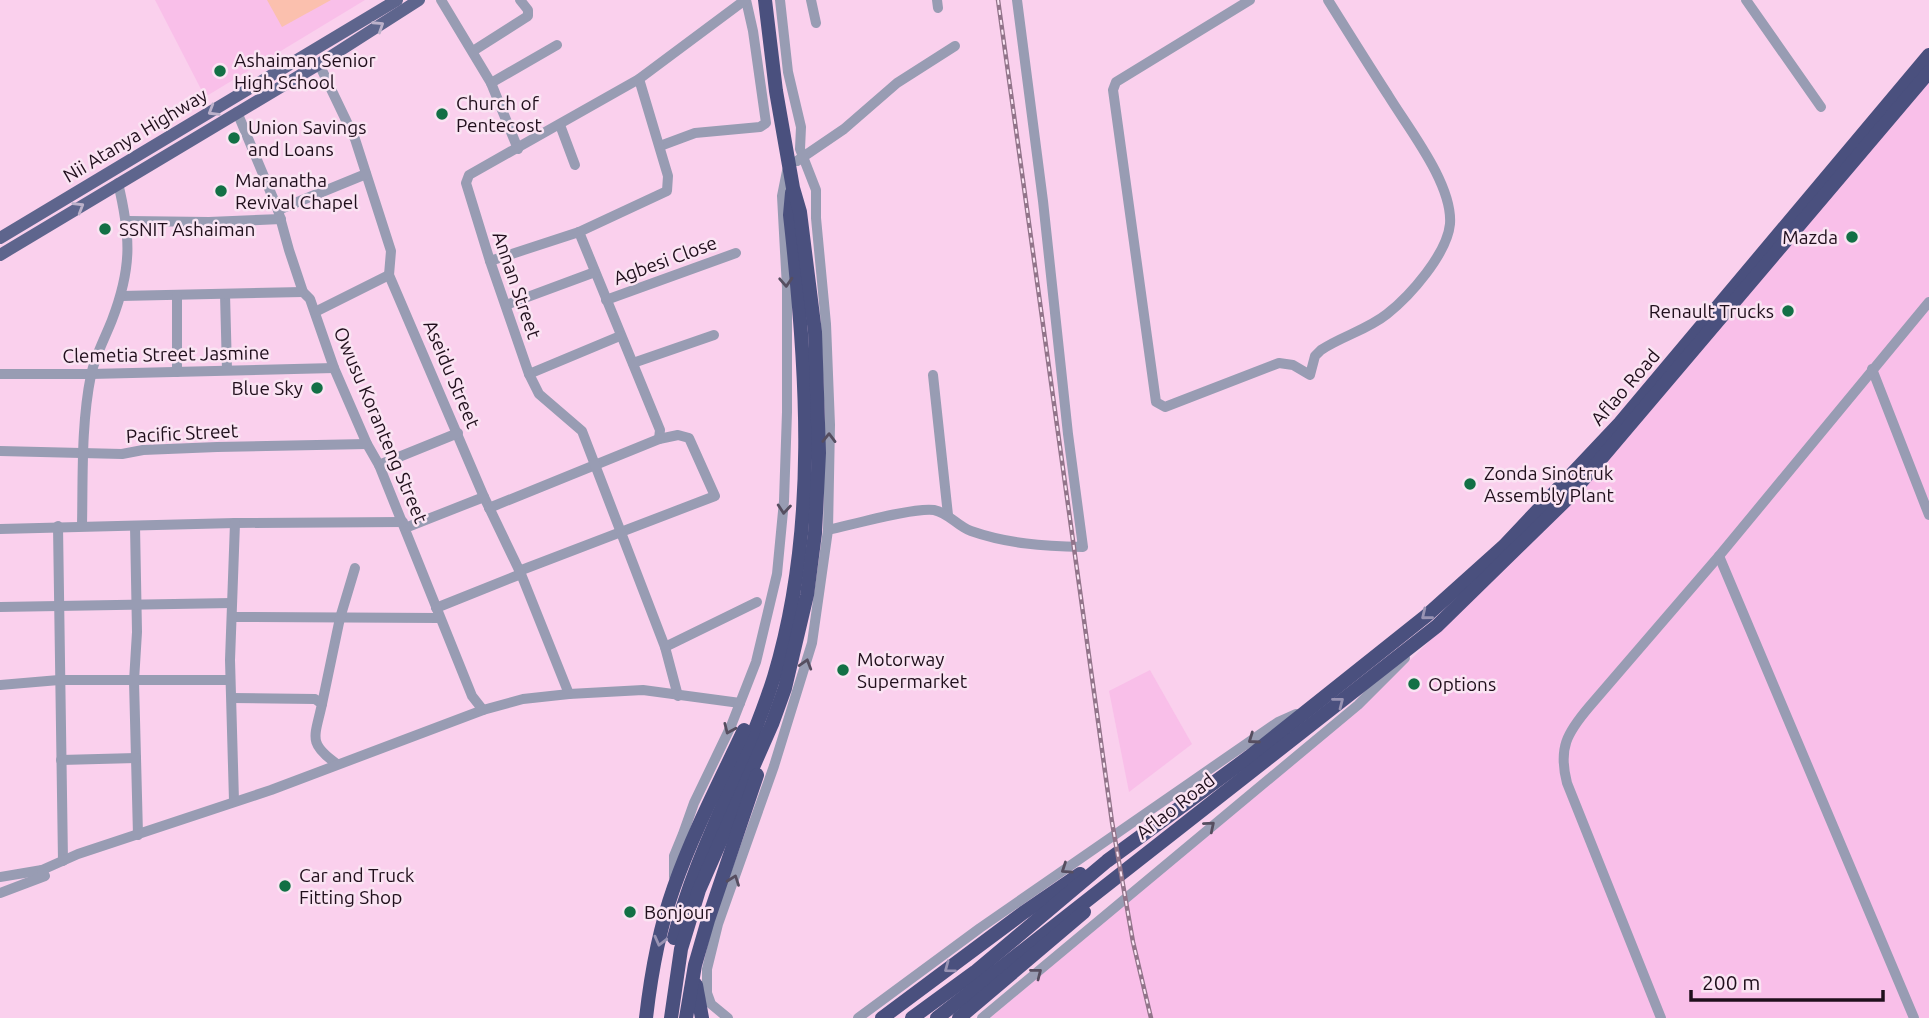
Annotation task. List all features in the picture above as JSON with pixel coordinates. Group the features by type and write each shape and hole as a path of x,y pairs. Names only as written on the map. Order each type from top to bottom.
{"highway":[{"path":"686,1018 695,965 785,688 807,595 816,533 819,453 815,332 800,212 793,188 776,91 765,7"},
{"name":"Aflao Road","path":"912,1018 975,972 1107,861 1249,757 1458,589 1531,520 1620,424 1929,55"},
{"name":"Aflao Road","path":"937,1018 1437,626 1533,534 1579,485 1929,72"},
{"path":"671,1018 681,949 690,916 773,680 786,629 800,548 804,351 790,215 793,188"},
{"path":"636,1018 650,981 675,885 693,839 753,711 786,629"},
{"path":"662,1018 670,955 695,872 772,724"},
{"path":"882,1018 1077,875 1107,861"},
{"path":"959,1018 1075,921 1097,900 1111,879"},
{"path":"695,965 696,992 702,1018"},
{"path":"646,1018 650,981"}],"main road":[{"name":"Nii Atanya Highway","path":"0,238 247,98 397,0"},
{"path":"0,255 237,112 247,98 319,64 419,0"},
{"path":"48,209 55,221"}],"street":[{"path":"441,0 491,83 517,149"},
{"path":"473,51 528,16 528,10 520,0"},
{"path":"746,0 765,7"},
{"path":"660,146 695,133 760,127 766,123 746,0"},
{"name":"Annan Street","path":"678,696 665,647 582,431 544,400 529,374 490,261 467,186 467,178 639,79 746,0"},
{"path":"728,1018 711,1004 707,993 706,969 718,925 779,751 812,643 828,530 830,425 816,190 800,149 801,127 788,72 780,0"},
{"path":"811,0 816,23"},
{"path":"828,530 930,510 948,515 968,530 993,538 1026,544 1083,547 1017,0"},
{"path":"1250,0 1116,82 1113,90 1156,402 1160,407 1279,363 1293,365 1310,375 1315,356 1321,350 1378,321 1402,300 1434,262 1446,239 1450,225 1449,209 1432,167 1328,0"},
{"path":"1746,0 1821,107"},
{"path":"491,83 557,45"},
{"path":"675,885 674,856 694,803 756,662 778,574 785,501 787,412 787,302 782,196 789,166 844,128 897,83 955,46"},
{"name":"Aseidu Street","path":"319,64 355,139 391,251 389,275 484,497 520,573 569,694"},
{"path":"490,261 579,232 667,191 668,176 639,79"},
{"name":"Owusu Koranteng Street","path":"237,112 280,215 303,292 310,299 334,368 379,465 472,696 483,710"},
{"path":"560,125 575,165"},
{"path":"128,221 208,222 280,215 366,174"},
{"path":"82,526 84,454 91,374 121,296 128,267 128,221 118,183"},
{"path":"579,232 660,430 659,439"},
{"name":"Agbesi Close","path":"606,300 737,253"},
{"path":"506,305 595,272"},
{"path":"315,312 389,275"},
{"path":"121,296 303,292"},
{"path":"225,294 226,370"},
{"path":"177,296 177,372"},
{"path":"1661,1018 1567,783 1563,754 1573,726 1929,302"},
{"path":"633,363 714,335"},
{"path":"529,374 620,336"},
{"name":"Clemetia Street Jasmine","path":"0,374 334,368"},
{"path":"1872,369 1929,515"},
{"path":"933,375 948,515"},
{"path":"379,465 458,433"},
{"path":"232,617 340,618 438,613 520,573 715,496 690,438 678,435 659,439 489,508"},
{"name":"Pacific Street","path":"0,451 122,454 143,450 367,444"},
{"path":"0,529 235,523 404,525 484,497"},
{"path":"234,801 230,680 235,523"},
{"path":"58,526 63,861"},
{"path":"135,526 137,603 134,681 138,835"},
{"path":"1719,555 1914,1018"},
{"path":"337,764 320,752 316,745 340,618 355,568"},
{"path":"665,647 757,602"},
{"path":"0,607 232,603"},
{"name":"Aflao Road","path":"983,1017 1358,705 1437,626"},
{"path":"0,685 59,680 230,680"},
{"path":"0,877 42,870 271,790 483,710 523,699 643,690 740,703"},
{"path":"232,698 308,698 322,704"},
{"name":"Aflao Road","path":"858,1018 980,928 1278,722 1312,706"},
{"path":"61,760 136,758"},
{"path":"0,892 45,876 42,870"}],"shaded area":[{"name":"Ashaiman Senior High School","path":"155,0 365,0 205,97"},
{"path":"267,0 331,0 282,27"},
{"path":"1929,80 1929,1018 990,1018 1403,667 1521,551 1626,440"},
{"path":"1150,670 1192,744 1129,792 1109,691"}],"railway":[{"path":"998,0 1112,822 1133,942 1151,1018"}],"place":[{"name":"Ashaiman Senior High School","path":"220,71"},
{"name":"Church of Pentecost","path":"442,114"},
{"name":"Union Savings and Loans","path":"234,138"},
{"name":"Maranatha Revival Chapel","path":"221,191"},
{"name":"SSNIT Ashaiman","path":"105,229"},
{"name":"Mazda","path":"1852,237"},
{"name":"Renault Trucks","path":"1788,311"},
{"name":"Blue Sky","path":"317,388"},
{"name":"Zonda Sinotruk Assembly Plant","path":"1470,484"},
{"name":"Motorway Supermarket","path":"843,670"},
{"name":"Options","path":"1414,684"},
{"name":"Car and Truck Fitting Shop","path":"285,886"},
{"name":"Bonjour","path":"630,912"}]}
